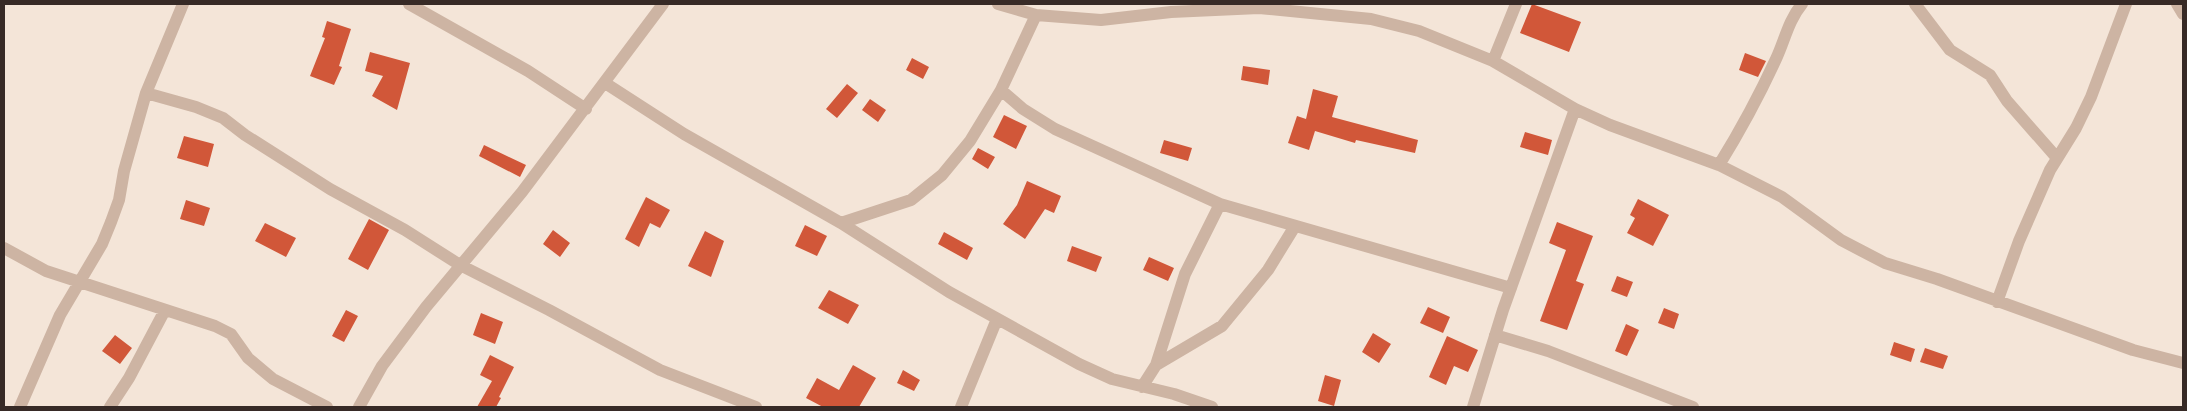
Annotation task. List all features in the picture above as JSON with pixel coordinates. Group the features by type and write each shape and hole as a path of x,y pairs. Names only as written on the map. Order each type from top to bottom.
{"street":[{"path":"22,406 60,315 102,244 119,200 124,171 146,93 183,4"},
{"path":"409,4 528,70 586,109"},
{"path":"359,407 382,366 460,266 522,192 663,4"},
{"path":"998,4 1036,15 1101,20 1171,12 1259,8 1371,19 1419,32 1493,61 1575,109 1610,125 1719,165 1782,197 1841,240 1885,262 2133,350 2183,363"},
{"path":"1493,61 1516,4"},
{"path":"1719,165 1748,116 1777,58 1791,20 1802,4"},
{"path":"1915,4 1950,50 1990,75 2007,100 2057,158"},
{"path":"1997,302 2026,223 2057,158 2076,128 2091,97 2126,4"},
{"path":"2177,4 2183,14"},
{"path":"841,223 911,200 942,175 970,141 1001,90 1036,15"},
{"path":"605,82 684,134 841,223 949,292 1079,364 1112,379 1174,394 1212,407"},
{"path":"1001,90 1023,109 1055,129 1220,204 1511,288"},
{"path":"146,93 196,107 223,118 245,135 330,189 405,230 460,266 549,310 660,370 756,407"},
{"path":"1473,407 1495,334 1575,109"},
{"path":"1142,387 1156,364 1185,274 1220,204"},
{"path":"1156,364 1222,326 1268,270 1295,226"},
{"path":"4,248 46,271 215,326 231,334 248,358 273,379 327,407"},
{"path":"110,407 129,378 165,310"},
{"path":"961,407 997,320"},
{"path":"1495,334 1548,351 1692,407"}],"building":[{"path":"1532,4 1581,22 1569,52 1520,33"},
{"path":"327,21 351,29 339,66 342,67 334,85 310,76 325,38 322,37"},
{"path":"370,52 410,63 397,110 372,96 383,76 365,71"},
{"path":"1745,53 1766,61 1758,77 1739,70"},
{"path":"912,58 929,67 923,79 906,70"},
{"path":"1243,66 1270,70 1268,85 1241,80"},
{"path":"847,84 858,93 837,118 826,109"},
{"path":"1313,89 1338,96 1332,117 1418,140 1415,153 1356,140 1355,143 1315,131 1309,150 1288,143 1297,116 1306,119"},
{"path":"870,99 886,110 878,122 862,110"},
{"path":"1004,115 1027,126 1016,149 993,137"},
{"path":"1525,132 1552,140 1548,155 1520,147"},
{"path":"184,136 214,144 208,167 177,158"},
{"path":"1164,140 1192,148 1188,161 1160,153"},
{"path":"484,145 526,165 520,177 479,156"},
{"path":"978,148 995,157 988,169 972,159"},
{"path":"1027,181 1061,196 1054,213 1045,209 1025,239 1003,224 1017,205"},
{"path":"646,197 670,210 660,228 650,223 639,247 625,239"},
{"path":"1638,199 1669,215 1653,246 1627,233 1635,218 1630,215"},
{"path":"186,200 210,208 204,226 180,219"},
{"path":"369,219 389,230 368,270 348,259"},
{"path":"1557,222 1593,236 1576,281 1584,284 1567,330 1540,321 1566,250 1549,243"},
{"path":"265,223 296,238 286,257 255,241"},
{"path":"805,225 827,236 817,256 795,246"},
{"path":"553,230 570,243 560,257 543,244"},
{"path":"705,231 724,241 711,277 688,266"},
{"path":"944,232 973,248 967,260 938,244"},
{"path":"1072,246 1102,257 1096,272 1067,261"},
{"path":"1149,257 1174,268 1168,281 1143,270"},
{"path":"1617,276 1633,282 1627,297 1611,291"},
{"path":"829,290 859,305 848,324 818,308"},
{"path":"1428,307 1450,317 1443,333 1420,323"},
{"path":"1664,308 1679,314 1674,329 1658,323"},
{"path":"346,310 358,316 344,342 332,336"},
{"path":"481,313 503,322 495,344 473,335"},
{"path":"1626,324 1639,330 1627,356 1615,351"},
{"path":"1373,333 1391,344 1379,363 1362,352"},
{"path":"115,335 132,348 120,364 102,351"},
{"path":"1447,336 1478,350 1468,372 1454,366 1446,385 1429,377"},
{"path":"1894,342 1915,349 1911,362 1890,355"},
{"path":"1925,348 1948,356 1943,369 1920,362"},
{"path":"490,355 514,367 496,407 477,407 492,381 480,375"},
{"path":"853,365 876,378 859,407 823,407 806,398 817,378 839,390"},
{"path":"903,370 920,380 914,391 897,383"},
{"path":"1325,375 1341,380 1334,406 1318,401"}]}
